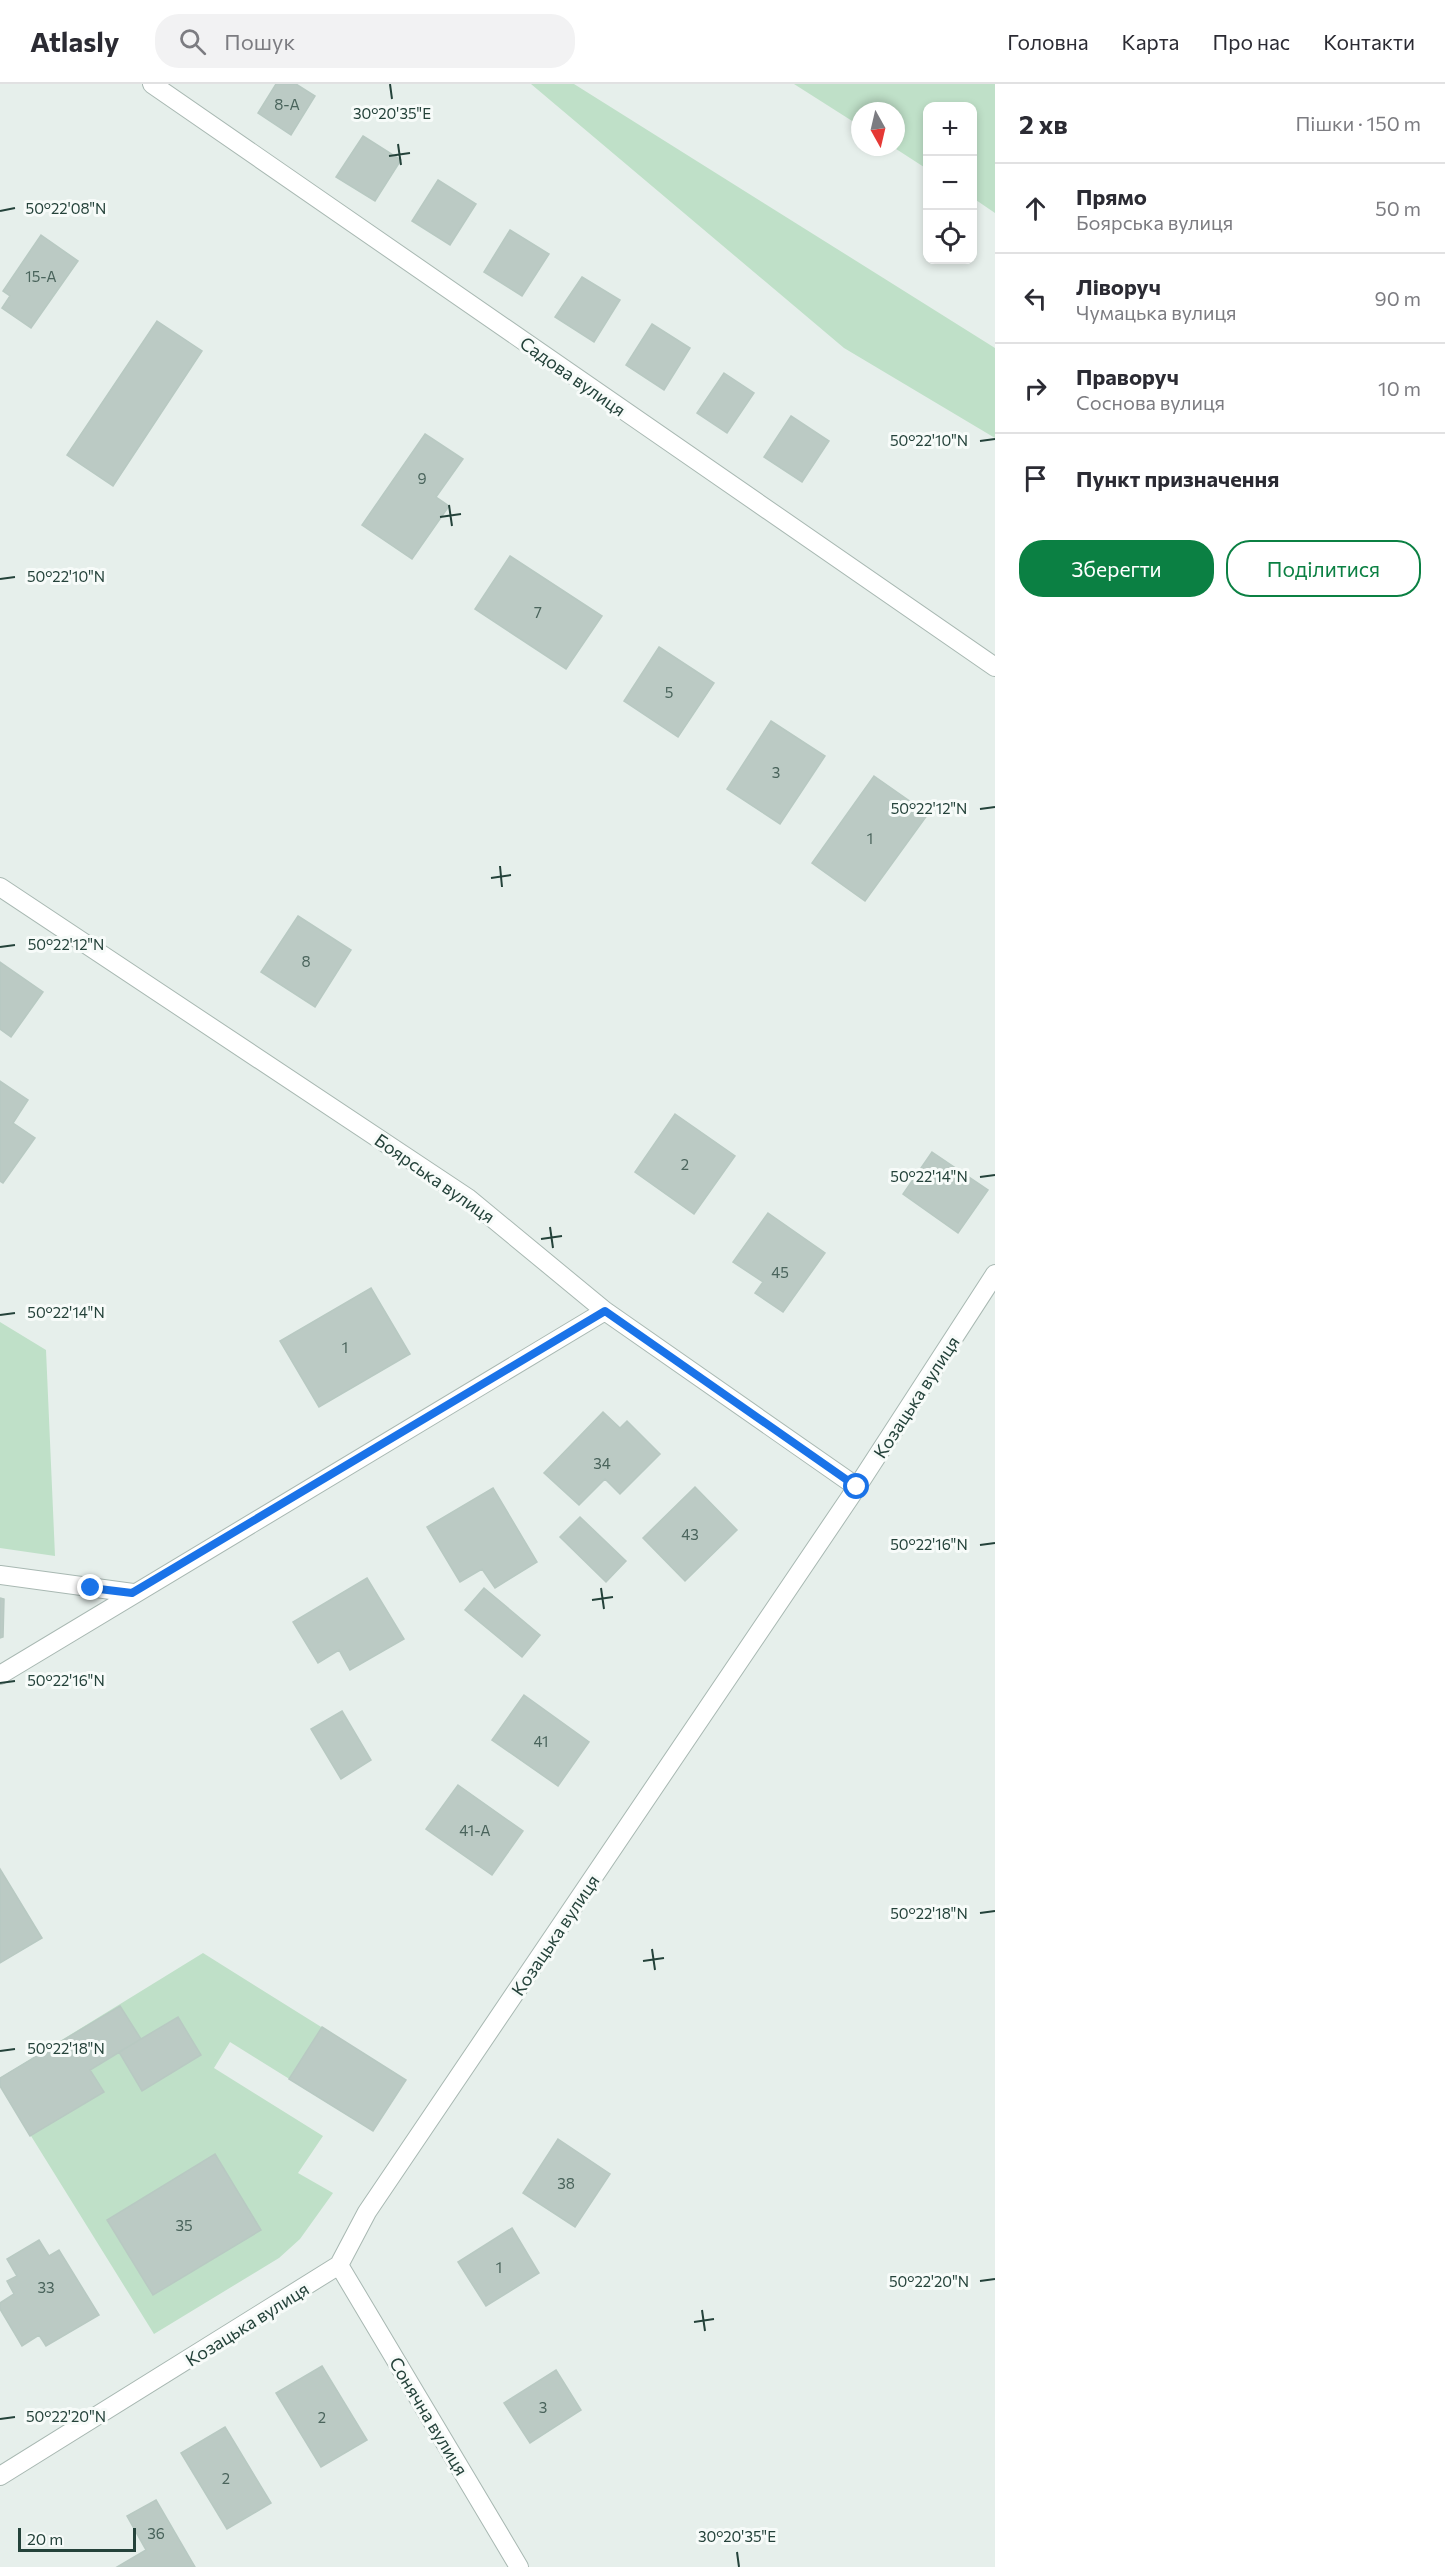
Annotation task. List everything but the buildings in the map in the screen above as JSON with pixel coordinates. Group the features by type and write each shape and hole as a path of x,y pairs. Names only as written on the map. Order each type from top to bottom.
{"street":[{"name":"Садова вулиця","path":"152,84 995,667"},
{"name":"Боярська вулиця","path":"0,886 468,1198 605,1311 857,1487"},
{"name":"Козацька вулиця","path":"0,2476 339,2265 367,2212 857,1487 995,1274"},
{"path":"0,1675 132,1593 605,1311"},
{"path":"0,1575 132,1593"},
{"name":"Сонячна вулиця","path":"339,2265 519,2567"}],"green space":[{"path":"531,84 574,84 995,348 995,438 844,348"},
{"path":"794,84 995,84 995,213 977,201 977,102 923,102 923,166 905,155 905,102 851,102 851,120"},
{"path":"0,1322 46,1350 55,1556 0,1548"},
{"path":"203,1953 406,2080 373,2131 230,2042 214,2068 323,2136 298,2173 333,2193 300,2239 279,2258 154,2334 0,2086 0,2078"}],"route":[{"path":"91,1588 132,1593 605,1311 857,1487"}]}
